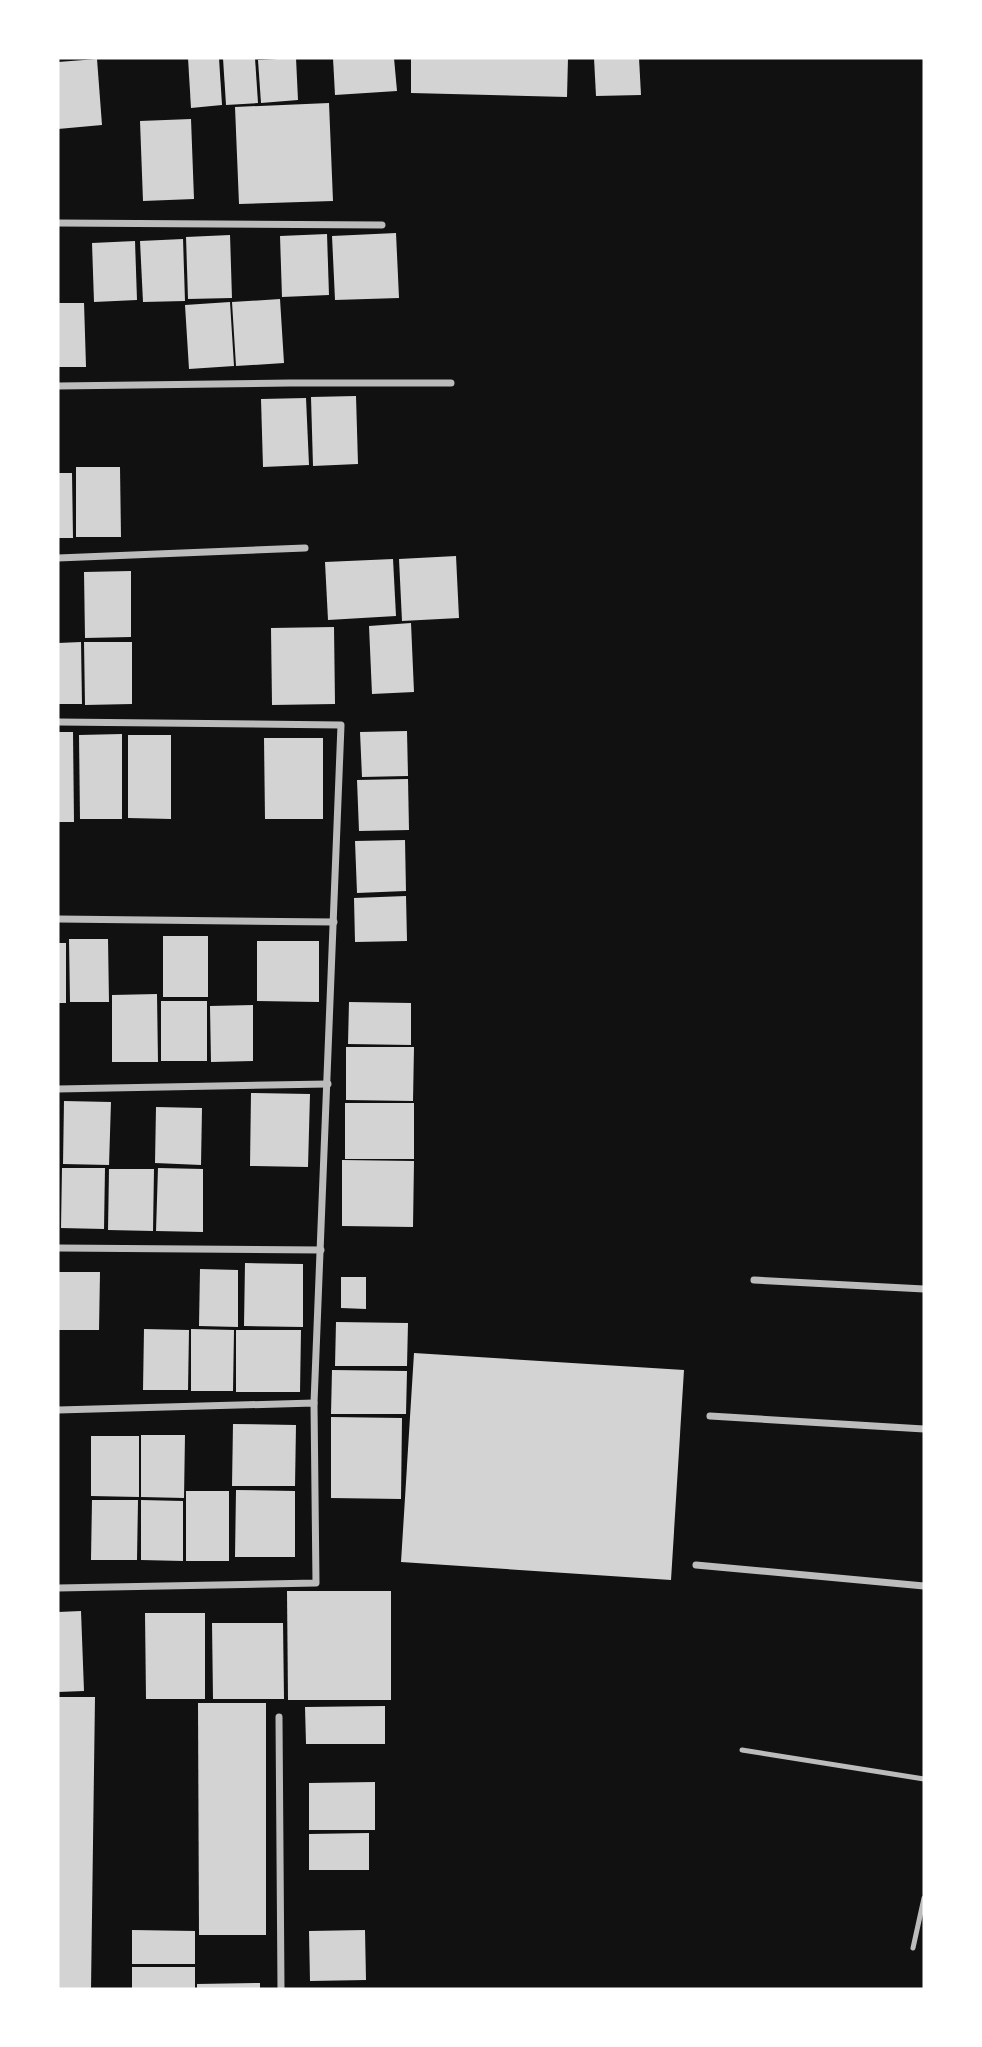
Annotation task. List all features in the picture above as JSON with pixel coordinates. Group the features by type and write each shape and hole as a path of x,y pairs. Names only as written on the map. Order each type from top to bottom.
{"street":[{"path":"58,223 382,225"},
{"path":"58,386 451,383"},
{"path":"58,558 305,548"},
{"path":"58,722 341,725 314,1403 316,1583 58,1588"},
{"path":"58,919 334,922"},
{"path":"58,1089 328,1084"},
{"path":"58,1248 321,1250"},
{"path":"754,1280 924,1289"},
{"path":"58,1410 314,1403"},
{"path":"709,1416 924,1429"},
{"path":"696,1565 924,1586"},
{"path":"279,1717 281,1989"}],"lane":[{"path":"742,1750 924,1779"},
{"path":"914,1948 924,1898"}],"building":[{"path":"188,58 219,58 222,105 191,108"},
{"path":"223,58 255,58 258,103 226,105"},
{"path":"296,58 298,100 261,103 258,60"},
{"path":"333,58 394,58 397,91 335,95"},
{"path":"411,58 568,58 567,97 411,93"},
{"path":"594,58 639,58 641,95 596,96"},
{"path":"97,59 102,125 58,129 58,62"},
{"path":"329,103 333,201 239,204 235,107"},
{"path":"191,119 194,199 143,201 140,121"},
{"path":"396,233 399,298 335,300 332,236"},
{"path":"327,234 329,295 282,297 280,236"},
{"path":"230,235 232,298 188,299 186,237"},
{"path":"183,239 185,301 143,302 140,241"},
{"path":"135,241 137,300 94,302 92,243"},
{"path":"280,299 284,363 236,366 232,302"},
{"path":"230,302 234,366 189,369 185,305"},
{"path":"58,303 84,303 86,367 58,367"},
{"path":"356,396 358,464 313,466 311,397"},
{"path":"306,398 309,465 263,467 261,399"},
{"path":"76,467 120,467 121,537 76,537"},
{"path":"58,473 72,473 73,538 58,538"},
{"path":"456,556 459,618 402,621 399,559"},
{"path":"393,559 396,616 328,620 325,562"},
{"path":"131,571 131,637 85,638 84,572"},
{"path":"411,623 414,692 372,694 369,626"},
{"path":"334,627 335,704 272,705 271,628"},
{"path":"81,642 82,704 58,704 58,643"},
{"path":"84,642 132,642 132,704 85,705"},
{"path":"407,731 408,776 362,777 360,732"},
{"path":"58,732 73,732 74,822 58,822"},
{"path":"122,734 122,819 80,819 79,735"},
{"path":"128,735 171,735 171,819 128,818"},
{"path":"264,738 323,738 323,819 265,819"},
{"path":"408,779 409,830 359,831 357,780"},
{"path":"405,840 406,891 357,893 355,841"},
{"path":"406,896 407,941 355,942 354,898"},
{"path":"163,936 208,936 208,997 163,997"},
{"path":"69,939 108,939 109,1002 70,1002"},
{"path":"257,941 319,941 319,1002 257,1001"},
{"path":"58,943 66,943 66,1003 58,1003"},
{"path":"157,994 158,1062 112,1062 112,995"},
{"path":"161,1001 207,1001 207,1061 161,1061"},
{"path":"349,1002 411,1003 411,1045 348,1044"},
{"path":"253,1005 253,1061 211,1062 210,1006"},
{"path":"346,1047 414,1047 413,1101 346,1100"},
{"path":"251,1093 310,1094 308,1167 250,1166"},
{"path":"64,1101 111,1102 109,1165 63,1164"},
{"path":"345,1103 414,1103 414,1159 345,1159"},
{"path":"156,1107 202,1108 201,1165 155,1163"},
{"path":"342,1160 414,1161 413,1227 342,1226"},
{"path":"62,1168 105,1168 104,1229 61,1228"},
{"path":"158,1168 203,1169 203,1232 156,1231"},
{"path":"109,1169 154,1169 153,1231 108,1230"},
{"path":"245,1263 303,1264 303,1327 244,1326"},
{"path":"200,1269 238,1270 238,1327 199,1326"},
{"path":"58,1272 100,1272 99,1330 58,1330"},
{"path":"341,1277 366,1277 366,1309 341,1308"},
{"path":"336,1322 408,1323 407,1366 335,1366"},
{"path":"144,1329 189,1330 188,1390 143,1390"},
{"path":"191,1329 234,1330 233,1391 191,1391"},
{"path":"236,1330 301,1330 300,1392 236,1392"},
{"path":"414,1353 684,1370 671,1580 401,1562"},
{"path":"332,1370 407,1371 406,1414 331,1414"},
{"path":"331,1417 402,1418 401,1499 331,1498"},
{"path":"233,1424 296,1425 295,1486 232,1486"},
{"path":"141,1435 185,1435 184,1498 141,1497"},
{"path":"91,1436 139,1436 139,1497 91,1496"},
{"path":"236,1490 295,1491 295,1557 235,1557"},
{"path":"186,1491 229,1491 229,1561 186,1561"},
{"path":"92,1500 138,1500 137,1560 91,1560"},
{"path":"141,1500 183,1501 183,1561 141,1560"},
{"path":"287,1591 391,1591 391,1700 288,1700"},
{"path":"81,1611 84,1691 58,1692 58,1612"},
{"path":"145,1613 205,1613 205,1699 146,1699"},
{"path":"212,1623 283,1623 284,1699 213,1699"},
{"path":"58,1697 95,1697 91,1989 58,1989"},
{"path":"198,1703 266,1703 266,1935 199,1935"},
{"path":"385,1706 385,1744 306,1744 305,1707"},
{"path":"375,1782 375,1830 309,1830 309,1783"},
{"path":"369,1833 369,1870 309,1870 309,1834"},
{"path":"132,1930 195,1931 195,1964 132,1964"},
{"path":"365,1930 366,1980 310,1981 309,1931"},
{"path":"132,1967 195,1967 195,1989 132,1989"},
{"path":"260,1983 260,1989 197,1989 197,1984"}]}
